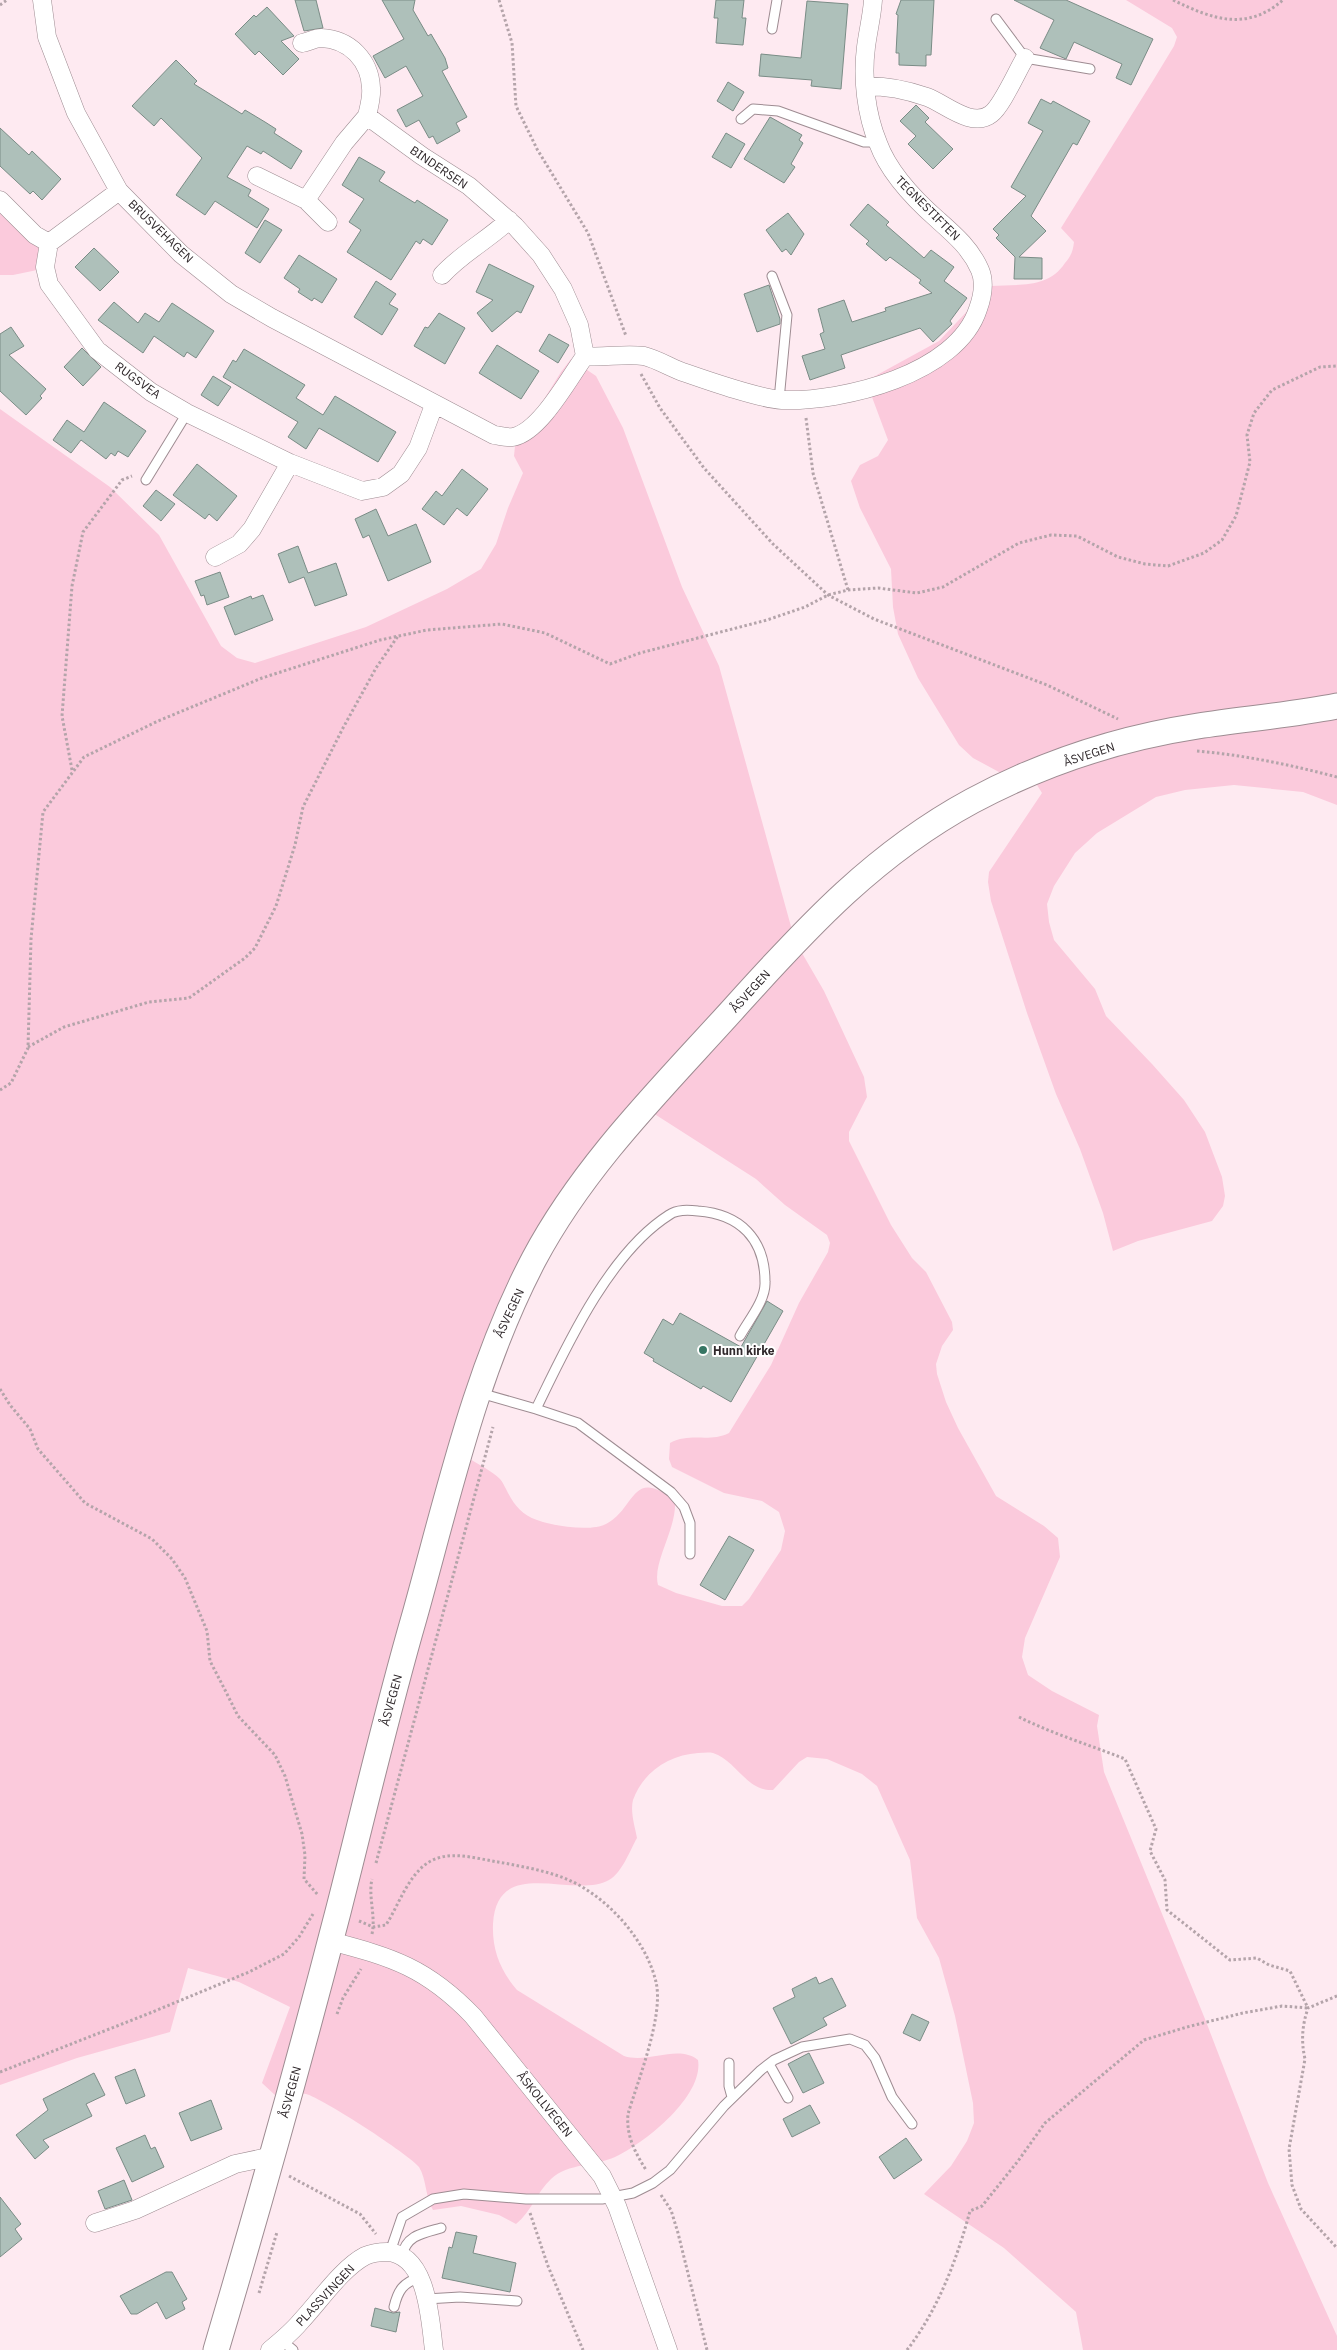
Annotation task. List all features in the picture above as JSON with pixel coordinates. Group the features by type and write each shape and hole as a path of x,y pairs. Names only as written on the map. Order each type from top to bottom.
{"main road":[{"name":"ÅSVEGEN","path":"216,2350 282,2168 330,1941 391,1698 478,1392 500,1331 535,1258 563,1210 601,1156 778,960 847,889 900,846 973,801 1048,767 1110,746 1196,727 1281,716 1337,706"}],"street":[{"name":"BRUSVEHAGEN","path":"42,0 47,37 76,113 119,191 181,254 231,294 316,343 434,405"},
{"name":"TEGNESTIFTEN","path":"585,356 644,356 734,388 779,400 803,400 845,395 878,385 917,369 941,356 963,337 977,314 982,296 981,272 962,240 909,191 886,164 868,115 866,49 873,0"},
{"path":"302,43 320,38 337,41 353,48 366,64 372,89 367,116 344,143 306,200"},
{"path":"866,86 890,86 928,97 965,116 978,119 990,115 997,108 1025,58"},
{"name":"BINDERSEN","path":"367,116 422,156 469,186 509,220 541,255 563,289 579,325 585,356"},
{"path":"257,176 306,200 328,222"},
{"path":"0,200 35,235 49,243 119,191"},
{"path":"442,275 457,259 478,247 509,220"},
{"name":"RUGSVEA","path":"49,243 46,267 49,284 97,350 151,392 187,413 290,463 362,491 383,487 401,474 418,448 434,405"},
{"path":"434,405 494,435 512,438 526,432 544,414 585,356"},
{"path":"215,557 239,544 252,529 290,463"},
{"name":"ÅSKOLLVEGEN","path":"330,1941 408,1965 432,1979 454,1996 587,2155 614,2197 668,2350"},
{"path":"95,2223 135,2210 235,2164 282,2168"},
{"name":"PLASSVINGEN","path":"281,2347 357,2262 366,2256 378,2252 396,2254"},
{"path":"396,2254 416,2268 420,2277 426,2299 434,2350"}],"lane":[{"path":"772,29 777,0"},
{"path":"996,19 1025,58 1090,69"},
{"path":"741,119 753,109 778,112 864,142 877,142"},
{"path":"772,276 787,315 779,400"},
{"path":"146,480 152,467 187,413"},
{"path":"536,1409 568,1342 614,1269 651,1228 671,1213 692,1210 713,1212 727,1216 748,1232 756,1242 762,1256 766,1283 763,1295 740,1336"},
{"path":"478,1392 578,1422 671,1492 684,1508 690,1523 690,1554"},
{"path":"396,2254 402,2217 433,2199 464,2194 526,2200 571,2200 614,2197 632,2193 653,2183 670,2170 732,2097 769,2064 789,2052 802,2048 834,2041 856,2040 865,2045 875,2058 892,2097 912,2124"},
{"path":"729,2063 729,2086 732,2097"},
{"path":"769,2064 788,2098"},
{"path":"396,2254 413,2237 441,2228"},
{"path":"394,2307 397,2292 407,2281 420,2277"},
{"path":"426,2299 460,2297 517,2301"}],"path":[{"path":"0,6 7,0"},
{"path":"499,0 512,43 516,106 537,149 588,232 636,366 660,408 704,468 773,544 828,595 874,618 1093,705 1147,737"},
{"path":"1173,0 1199,13 1222,20 1241,20 1260,15 1283,0"},
{"path":"0,1090 11,1083 28,1048 31,939 43,812 84,757 158,722 262,678 398,636 427,630 502,624 545,633 610,664 640,653 767,620 805,607 828,595 848,590 878,588 917,593 943,587 1019,543 1051,535 1077,536 1118,557 1145,564 1168,566 1204,553 1222,540 1236,516 1250,462 1247,435 1254,413 1272,390 1320,367 1337,366"},
{"path":"803,400 813,473 848,590"},
{"path":"72,771 62,716 72,586 83,532 122,480 152,467"},
{"path":"28,1048 64,1027 148,1002 189,998 245,958 255,948 276,906 295,845 303,807 376,668 398,636"},
{"path":"1189,750 1232,754 1296,766 1337,777"},
{"path":"0,1389 10,1405 30,1429 38,1449 85,1504 152,1539 172,1559 185,1578 207,1631 210,1661 230,1702 238,1716 274,1755 285,1776 302,1834 305,1855 304,1879 320,1897 338,1910 373,1927 386,1925 409,1884 421,1869 437,1858 451,1856 479,1858 520,1866 564,1878 582,1886 624,1923 644,1950 657,1984 657,2014 628,2114 627,2127 635,2152 671,2210 706,2350"},
{"path":"375,1866 501,1400"},
{"path":"1019,1717 1040,1728 1073,1738 1125,1759 1156,1829 1150,1851 1165,1880 1167,1910 1230,1960 1257,1958 1268,1965 1290,1971 1308,2008 1302,2024 1302,2046 1305,2059 1289,2149 1292,2185 1301,2210 1337,2248"},
{"path":"335,2021 343,1998 358,1976 367,1951 373,1927 371,1894 373,1875"},
{"path":"0,2072 249,1972 284,1954 299,1937 313,1914 323,1907 338,1910"},
{"path":"907,2350 917,2337 936,2302 962,2240 970,2211 982,2206 1045,2123 1104,2072 1144,2040 1187,2027 1282,2006 1308,2008 1337,1996"},
{"path":"282,2168 289,2186"},
{"path":"282,2168 360,2214 396,2254"},
{"path":"526,2200 548,2266 582,2350"},
{"path":"258,2294 277,2231"}],"shaded area":[{"path":"1126,0 1337,0 1337,805 1303,792 1234,785 1185,790 1156,797 1097,833 1075,853 1054,886 1047,904 1054,940 1095,989 1106,1016 1184,1100 1205,1132 1222,1177 1225,1196 1223,1206 1212,1221 1138,1241 1113,1251 1103,1213 1080,1149 1056,1094 1027,1013 991,901 988,882 989,872 1042,793 1037,785 1019,776 999,772 973,758 959,745 918,678 898,634 893,607 891,569 860,508 851,481 860,465 878,456 888,440 866,381 939,341 991,286 1032,284 1041,281 1058,271 1070,256 1074,242 1061,228 1154,79 1174,46 1177,37 1172,28"},
{"path":"0,200 52,244 42,269 13,275 0,275"},
{"path":"571,359 596,376 623,428 682,587 719,666 795,941 824,991 864,1077 867,1097 849,1132 849,1141 891,1225 912,1258 926,1272 952,1322 953,1330 942,1346 936,1364 937,1374 946,1402 958,1428 996,1496 1044,1526 1058,1538 1060,1557 1025,1638 1022,1657 1028,1675 1052,1691 1099,1715 1097,1726 1104,1772 1205,2019 1268,2183 1337,2336 1337,2350 1083,2350 1076,2312 1004,2248 924,2194 951,2166 967,2141 974,2123 973,2103 955,2016 939,1958 917,1918 910,1860 877,1786 862,1774 827,1759 807,1757 799,1762 773,1790 756,1786 728,1762 713,1753 687,1754 667,1761 650,1773 637,1790 632,1809 637,1838 622,1867 614,1877 594,1885 539,1883 522,1885 508,1890 498,1903 493,1924 494,1942 498,1959 506,1975 517,1990 624,2056 643,2058 681,2054 698,2060 697,2074 692,2088 670,2117 656,2130 615,2157 574,2167 558,2174 546,2184 526,2214 516,2224 499,2215 461,2206 433,2210 422,2172 419,2167 400,2151 346,2116 306,2094 276,2096 262,2083 290,2007 239,1982 188,1968 170,2032 77,2058 0,2085 0,409 110,487 159,535 221,646 237,658 255,663 366,627 447,589 481,569 496,544 508,508 523,473 514,456 515,446","holes":["642,1106 756,1179 785,1205 827,1235 830,1243 828,1252 799,1303 771,1365 729,1433 714,1437 685,1438 670,1443 669,1459 672,1467 724,1493 762,1501 779,1512 785,1531 781,1550 749,1599 742,1606 722,1606 676,1593 658,1585 658,1566 675,1512 675,1501 661,1491 650,1488 642,1489 635,1494 616,1517 606,1524 591,1528 562,1526 537,1520 522,1512 509,1495 502,1481 489,1470 468,1458 537,1241"]}],"building":[{"path":"295,0 316,0 323,28 304,31"},
{"path":"382,0 415,0 413,10 428,36 431,34 445,58 448,68 442,71 467,117 456,123 460,131 437,144 433,136 429,138 419,120 406,127 397,110 423,96 406,66 385,78 373,56 404,39"},
{"path":"716,0 744,0 742,18 746,18 743,45 716,43 718,18 714,18"},
{"path":"901,0 934,0 931,55 926,55 926,66 899,65 899,53 896,53 898,15 896,14"},
{"path":"1014,0 1066,0 1153,39 1131,85 1116,78 1122,64 1074,42 1066,59 1040,48 1054,20"},
{"path":"807,1 848,4 841,89 811,86 812,80 759,76 761,54 801,58"},
{"path":"267,7 294,36 281,41 299,59 283,75 259,51 255,55 235,34 254,15 256,17"},
{"path":"176,60 197,81 194,84 242,114 245,110 265,122 276,129 274,133 302,151 291,169 263,151 261,154 247,146 227,177 251,190 248,196 269,209 257,228 215,201 205,215 176,195 202,158 161,118 154,126 132,106"},
{"path":"728,82 744,92 733,111 717,101"},
{"path":"1041,99 1051,104 1053,101 1090,121 1077,145 1073,143 1031,216 1046,231 1019,257 1042,258 1042,279 1014,279 1015,257 996,238 999,235 993,229 1026,196 1011,187 1043,131 1028,123"},
{"path":"916,105 929,118 925,122 953,149 933,169 908,144 916,136 900,121"},
{"path":"770,117 802,135 799,140 803,143 791,164 795,167 784,183 744,159"},
{"path":"0,128 29,155 32,151 61,179 42,200 33,191 30,194 0,166"},
{"path":"726,133 745,144 731,168 712,157"},
{"path":"359,157 385,172 379,181 415,203 417,200 448,220 432,245 423,239 420,244 416,241 391,280 347,252 361,230 349,222 364,199 342,185"},
{"path":"868,204 889,222 886,225 924,258 931,250 954,267 944,281 967,298 950,321 952,324 933,342 920,328 841,355 845,368 810,380 802,356 825,349 820,334 824,332 818,309 844,300 852,322 886,311 885,308 932,293 919,283 921,280 890,257 886,261 866,244 869,241 850,225"},
{"path":"788,213 804,234 791,255 786,249 782,252 766,230"},
{"path":"265,220 282,230 260,263 245,253"},
{"path":"94,248 119,272 100,291 75,267"},
{"path":"299,255 337,279 322,303 314,298 312,301 298,292 300,289 284,278"},
{"path":"489,264 534,286 521,313 517,311 492,332 477,313 493,300 476,292"},
{"path":"376,281 396,294 389,304 398,309 382,335 354,317"},
{"path":"769,285 780,324 757,332 744,294"},
{"path":"114,302 138,323 145,313 159,322 172,303 214,331 196,358 187,352 184,357 154,336 143,353 98,320"},
{"path":"439,313 465,328 445,364 414,346 425,327 428,328"},
{"path":"11,327 24,346 9,355 46,389 40,396 42,398 26,415 0,391 0,334"},
{"path":"549,334 569,345 558,363 539,351"},
{"path":"497,345 539,371 521,399 479,373"},
{"path":"82,348 101,367 83,386 64,367"},
{"path":"244,349 305,385 296,398 323,415 335,396 396,432 378,462 319,428 306,449 288,437 298,422 223,377 233,360 236,362"},
{"path":"213,376 231,387 218,406 201,395"},
{"path":"104,402 146,431 128,457 118,451 115,456 111,453 106,459 81,440 71,453 53,440 67,420 84,432"},
{"path":"197,464 237,496 217,521 209,514 205,519 173,495"},
{"path":"462,469 488,489 467,516 457,508 444,525 422,509 436,491 442,496"},
{"path":"156,490 175,504 161,521 143,506"},
{"path":"376,509 388,536 416,524 431,562 388,581 369,535 363,538 355,519"},
{"path":"298,546 308,573 336,563 347,595 315,606 304,577 289,583 278,554"},
{"path":"220,572 229,597 207,605 204,595 201,596 195,581"},
{"path":"263,595 273,620 235,635 224,607 251,596 252,599"},
{"name":"Hunn kirke","path":"767,1301 783,1311 731,1402 703,1386 701,1389 653,1361 654,1359 644,1353 663,1319 673,1325 680,1313 741,1347"},
{"path":"729,1536 754,1550 725,1600 700,1585"},
{"path":"816,1977 819,1984 832,1978 846,2006 823,2018 827,2025 791,2044 773,2008 795,1997 792,1989"},
{"path":"912,2014 929,2022 920,2041 903,2033"},
{"path":"809,2053 824,2083 803,2093 788,2064"},
{"path":"135,2069 145,2096 126,2104 115,2077"},
{"path":"94,2073 105,2095 86,2104 92,2116 43,2140 49,2147 35,2159 16,2135 48,2110 43,2099"},
{"path":"211,2100 222,2129 191,2141 179,2113"},
{"path":"810,2105 820,2123 792,2137 783,2119"},
{"path":"145,2135 151,2149 155,2147 164,2167 132,2182 116,2148"},
{"path":"906,2138 922,2160 894,2179 879,2157"},
{"path":"124,2180 132,2200 105,2209 98,2191"},
{"path":"0,2197 21,2224 15,2229 22,2239 0,2257"},
{"path":"456,2232 477,2236 473,2253 516,2263 510,2292 442,2278 449,2247 452,2248"},
{"path":"166,2272 172,2272 187,2299 182,2302 185,2309 166,2319 157,2302 137,2314 131,2314 120,2296"},
{"path":"375,2308 393,2313 400,2312 396,2332 371,2326"}],"place":[{"name":"Hunn kirke","path":"703,1350"}]}
